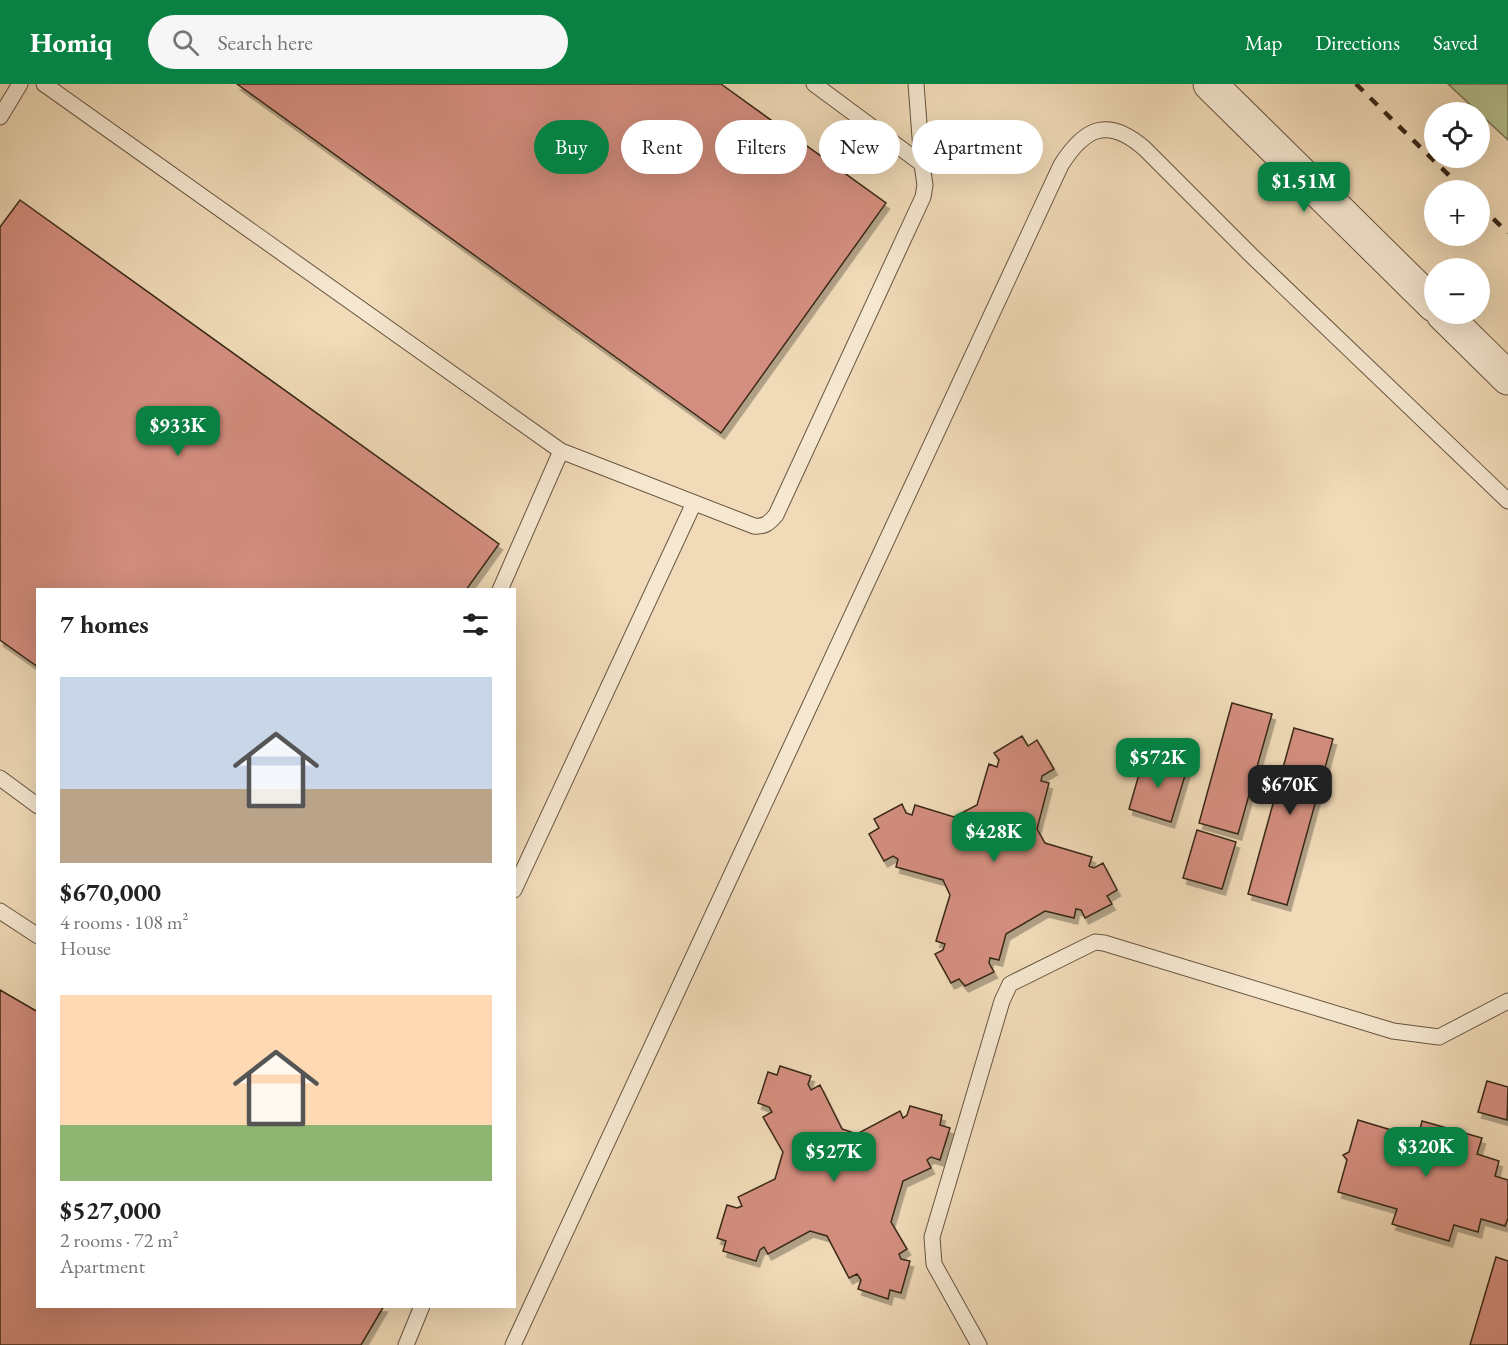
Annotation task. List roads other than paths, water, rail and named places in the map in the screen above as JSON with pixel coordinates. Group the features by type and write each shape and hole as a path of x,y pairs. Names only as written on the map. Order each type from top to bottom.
{"street":[{"path":"1210,84 1424,295"},
{"path":"1453,324 1508,378"}],"lane":[{"path":"0,117 20,84"},
{"path":"44,84 561,451 754,526 766,525 776,515 923,197 923,174"},
{"path":"814,84 912,157"},
{"path":"916,84 919,120"},
{"path":"513,1345 1056,175 1071,148 1091,132 1109,130 1128,134 1508,501"},
{"path":"501,588 561,451"},
{"path":"516,886 694,503"},
{"path":"0,778 36,805"},
{"path":"0,911 36,935"},
{"path":"978,1345 934,1264 932,1237 1002,1001 1010,984 1095,942 1104,942 1393,1031 1439,1037 1508,1001"},
{"path":"405,1345 421,1308"}],"railway":[{"path":"1356,84 1454,180"},
{"path":"1490,216 1508,233"}]}
